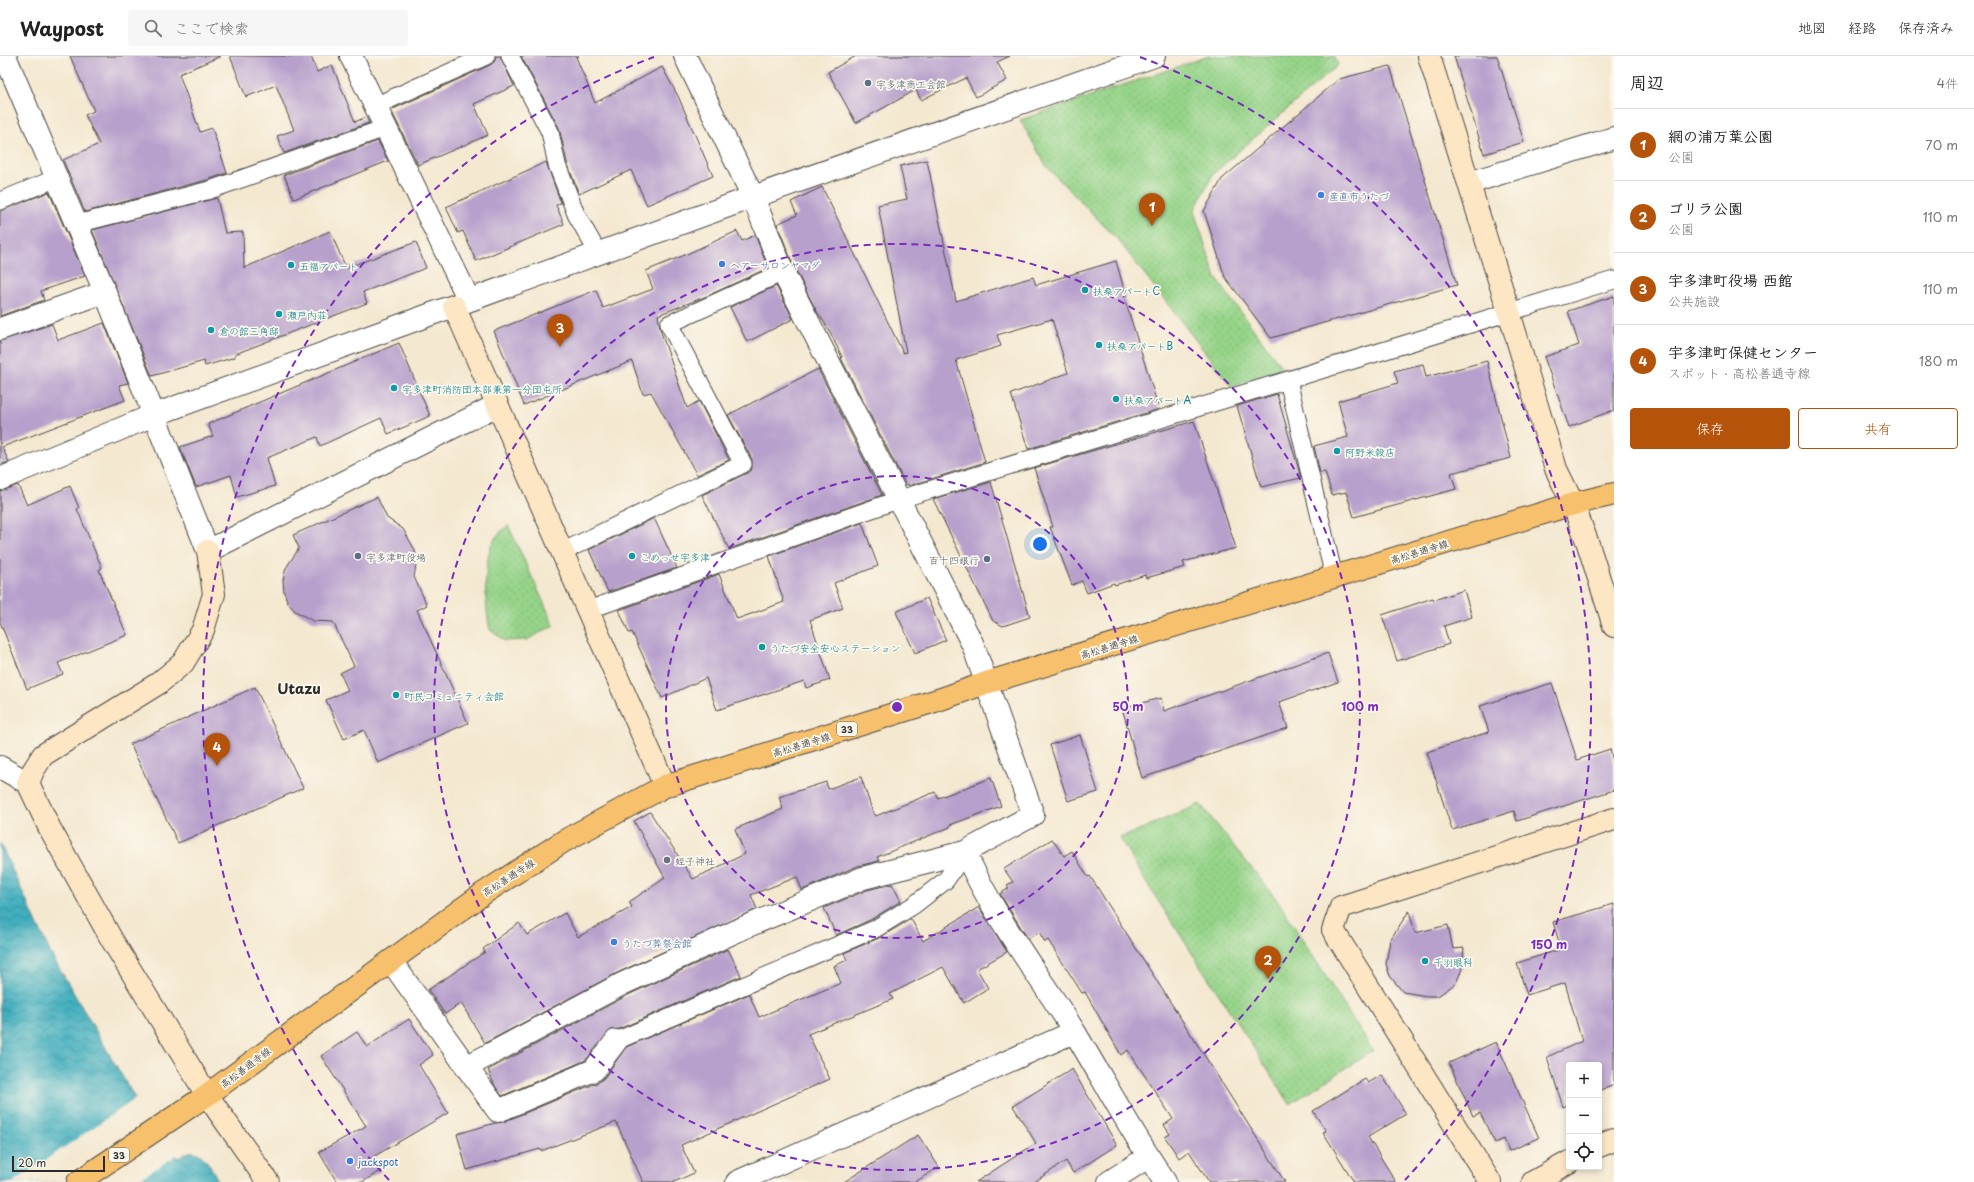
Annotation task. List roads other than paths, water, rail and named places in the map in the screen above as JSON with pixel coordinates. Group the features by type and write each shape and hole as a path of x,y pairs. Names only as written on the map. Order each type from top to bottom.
{"main road":[{"name":"高松善通寺線","path":"78,1182 207,1095 484,893 558,845 665,786 934,702 986,683 1573,504 1614,494"}],"street":[{"path":"5,56 105,292 208,551 214,594 203,630 182,663 160,683 43,756 33,771 28,783"},
{"path":"351,56 385,128 461,303 497,405 665,786"},
{"path":"466,1067 622,984 743,928 863,878 965,852 1032,815 973,645 784,272 753,196 685,56"},
{"path":"0,479 154,415 753,196 1154,56"},
{"path":"1429,56 1509,312 1556,469 1573,504 1588,544 1614,626"},
{"path":"1469,182 1614,138"},
{"path":"0,329 105,292"},
{"path":"208,551 497,405"},
{"path":"0,767 28,783 49,827 112,940 207,1095 268,1182"},
{"path":"1490,1182 1333,930 1341,907 1614,819"},
{"path":"965,852 977,880 1074,1032 1148,1157 1165,1182"},
{"path":"391,961 498,1111 594,1070 616,1041"},
{"path":"737,1182 1074,1032"},
{"path":"1602,1145 1614,1140"},
{"path":"1109,1182 1148,1157"},
{"path":"1533,1182 1566,1164"}],"lane":[{"path":"375,106 486,56"},
{"path":"510,56 550,132 557,165 576,214 598,253"},
{"path":"76,224 210,190 385,128"},
{"path":"0,201 57,178"},
{"path":"562,552 743,464 669,324 784,272"},
{"path":"588,610 900,499 1614,280"},
{"path":"1288,380 1334,578"},
{"path":"616,1041 875,929 914,905 946,880 965,852"}],"water":[{"path":"0,843 51,954 135,1098 178,1158 189,1152 199,1154 211,1167 219,1182 0,1182"}],"place":[{"name":"宇多津商工会館","path":"868,83"},
{"name":"産直市うたづ","path":"1321,195"},
{"name":"網の浦万葉公園","path":"1152,226"},
{"name":"ヘアーサロンヤマダ","path":"722,264"},
{"name":"五福アパート","path":"291,265"},
{"name":"扶桑アパートC","path":"1085,290"},
{"name":"瀬戸内荘","path":"279,314"},
{"name":"倉の館三角邸","path":"211,330"},
{"name":"扶桑アパートB","path":"1099,345"},
{"name":"宇多津町役場 西館","path":"560,347"},
{"name":"宇多津町消防団本部兼第一分団屯所","path":"394,388"},
{"name":"扶桑アパートA","path":"1116,399"},
{"name":"阿野米穀店","path":"1337,451"},
{"name":"宇多津町役場","path":"358,556"},
{"name":"こめっせ宇多津","path":"632,556"},
{"name":"百十四銀行","path":"987,559"},
{"name":"うたづ安全安心ステーション","path":"762,647"},
{"name":"町民コミュニティ会館","path":"396,695"},
{"name":"宇多津町保健センター","path":"217,766"},
{"name":"蛭子神社","path":"667,860"},
{"name":"うたづ葬祭会館","path":"614,942"},
{"name":"千羽眼科","path":"1425,961"},
{"name":"ゴリラ公園","path":"1268,979"},
{"name":"jackspot","path":"350,1161"}],"district":[{"name":"Utazu","path":"299,688"}]}
